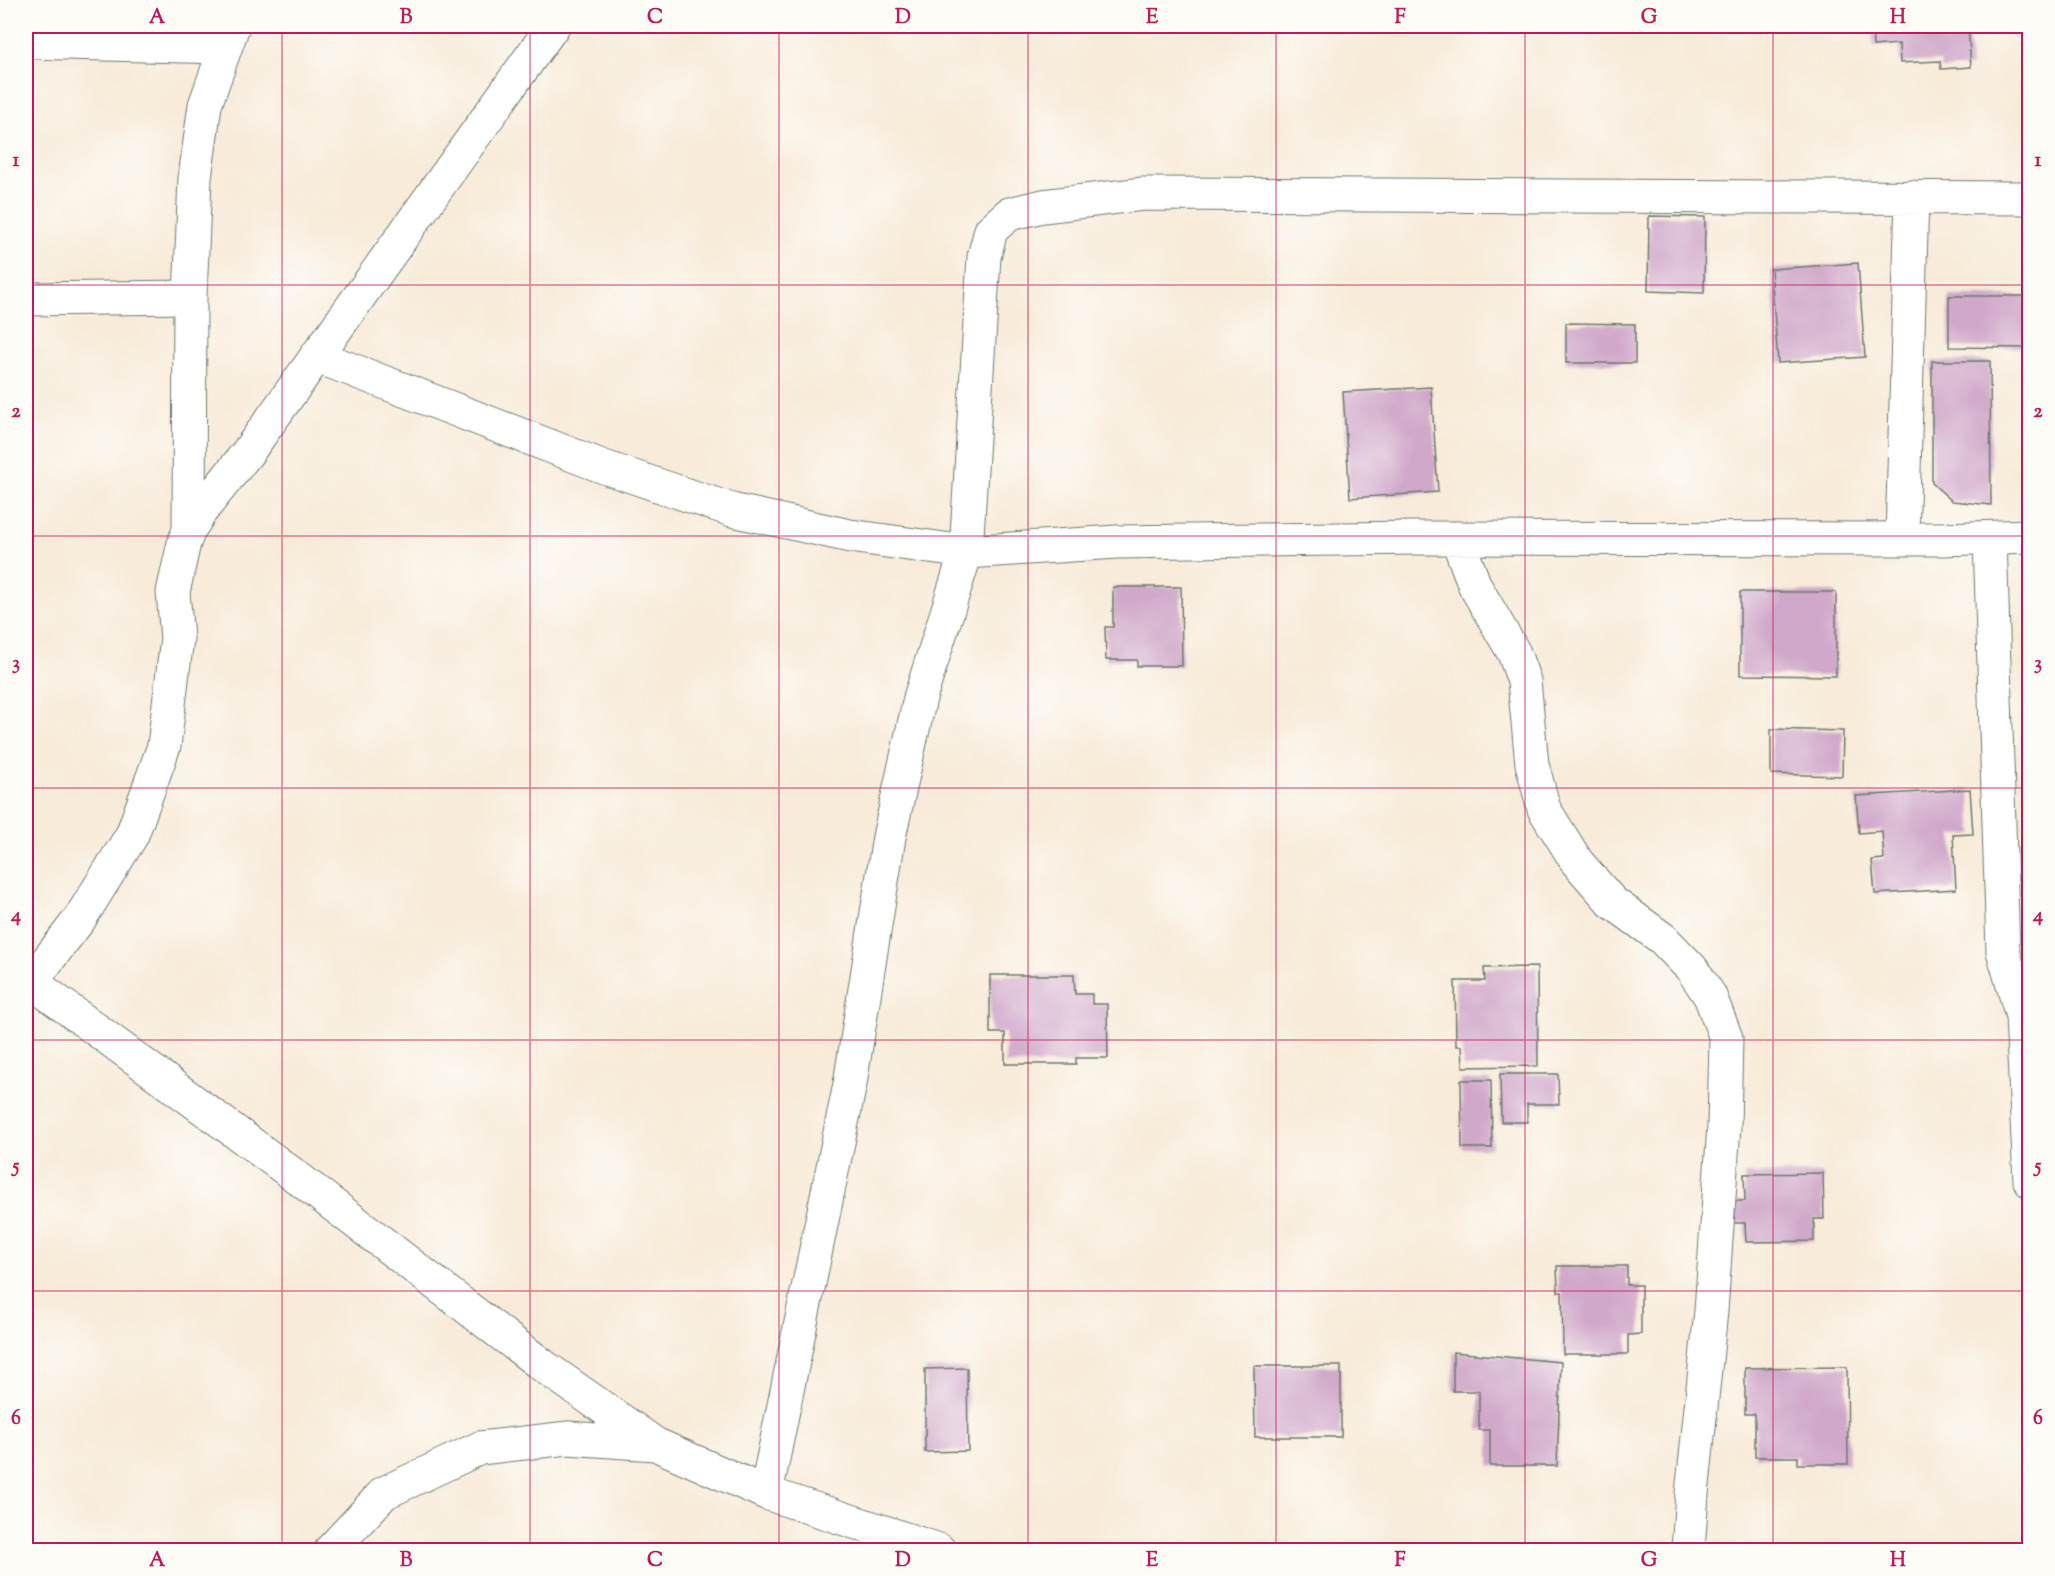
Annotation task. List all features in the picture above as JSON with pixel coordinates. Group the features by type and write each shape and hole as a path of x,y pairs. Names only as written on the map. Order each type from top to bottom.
{"street":[{"path":"553,26 248,452 189,530 180,556 173,592 177,638 164,746 132,835 79,920 28,980 298,1178 542,1365 655,1444 766,1494 939,1551"},
{"path":"26,42 228,36 205,105 195,178 190,297 189,530"},
{"path":"766,1494 850,1084 892,826 920,698 966,552 984,257 992,230 1009,214 1043,206 1143,194 2030,198"},
{"path":"1902,539 1912,197"},
{"path":"26,299 190,297"},
{"path":"316,356 604,467 732,510 850,536 966,552 1117,542 1457,538 1902,539 2030,536"},
{"path":"1990,537 2003,951 2022,1016 2030,1180"},
{"path":"1457,538 1474,586 1514,653 1524,681 1532,765 1544,809 1577,862 1612,902 1663,939 1692,969 1710,996 1726,1038 1725,1126 1711,1311 1692,1494 1689,1551"},
{"path":"331,1551 384,1493 480,1448 568,1438 655,1444"}],"building":[{"path":"1872,26 1968,26 1971,67 1941,69 1940,61 1900,63 1899,44 1873,46"},
{"path":"1649,216 1705,217 1704,293 1648,291"},
{"path":"1858,263 1865,357 1778,363 1771,269"},
{"path":"1949,296 2030,296 2030,348 1949,347"},
{"path":"1566,323 1635,324 1635,363 1566,363"},
{"path":"1932,361 1990,361 1991,505 1952,501 1932,483"},
{"path":"1431,387 1438,492 1350,498 1343,392"},
{"path":"1113,587 1181,587 1182,666 1137,666 1137,660 1106,660 1105,627 1113,627"},
{"path":"1740,592 1836,592 1836,676 1740,675"},
{"path":"2027,673 2030,673 2030,700 2027,700"},
{"path":"1771,729 1843,731 1842,776 1771,774"},
{"path":"1970,789 1973,834 1953,835 1956,889 1875,894 1872,860 1884,859 1882,831 1859,833 1856,796"},
{"path":"1537,967 1538,1066 1463,1067 1462,1046 1456,1046 1455,981 1485,981 1484,968"},
{"path":"990,975 1074,975 1075,994 1092,994 1092,1004 1107,1004 1108,1058 1076,1058 1076,1064 1005,1064 1005,1033 990,1033"},
{"path":"1500,1074 1558,1074 1559,1104 1527,1104 1527,1122 1501,1122"},
{"path":"1461,1080 1491,1080 1492,1148 1462,1148"},
{"path":"1823,1173 1824,1219 1814,1219 1814,1241 1746,1242 1745,1223 1733,1223 1733,1201 1745,1201 1744,1174"},
{"path":"1557,1266 1627,1266 1627,1285 1641,1285 1641,1334 1628,1335 1628,1354 1563,1354 1562,1292 1558,1292"},
{"path":"1453,1352 1561,1362 1557,1466 1490,1466 1490,1430 1479,1430 1479,1391 1453,1391"},
{"path":"1254,1366 1341,1366 1341,1437 1255,1437"},
{"path":"1847,1367 1848,1464 1798,1464 1798,1457 1755,1457 1755,1414 1745,1414 1745,1368"},
{"path":"967,1368 968,1451 925,1452 925,1369"}]}
